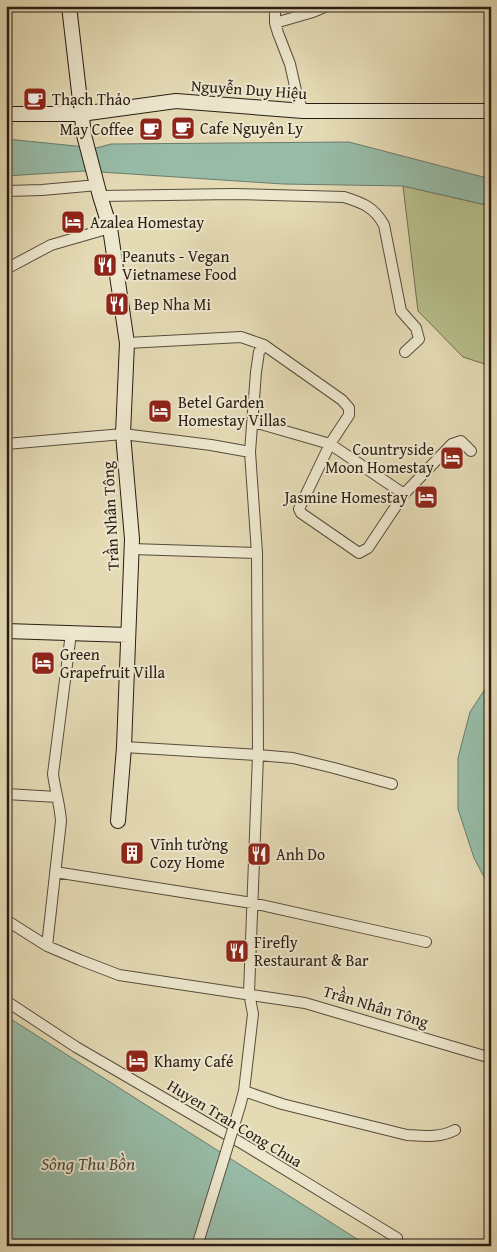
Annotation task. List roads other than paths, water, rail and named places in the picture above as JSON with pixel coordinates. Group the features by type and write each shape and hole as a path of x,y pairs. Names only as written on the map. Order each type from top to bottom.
{"street":[{"path":"69,6 81,114"},
{"path":"275,6 275,23 290,64 297,95 303,111"},
{"path":"275,23 327,6"},
{"name":"Nguyễn Duy Hiệu","path":"6,114 81,114 176,101 303,111 491,111"},
{"name":"Trần Nhân Tông","path":"81,114 84,135 110,228 127,343 123,434 132,549 124,747 118,821"},
{"path":"6,191 98,188 344,197 361,202 378,214 384,225 401,311 416,328 419,339 406,352"},
{"path":"6,269 50,245 110,228"},
{"path":"127,343 240,337 264,345 342,400 349,408 349,415 330,444 299,509 301,513 359,553 368,548 404,494 452,444 461,442 471,451"},
{"path":"197,1246 244,1091 253,1014 249,993 258,755 257,553 250,452 254,422 256,372 259,352 264,345"},
{"path":"254,422 330,444 404,494"},
{"path":"6,444 123,434 250,452"},
{"path":"132,549 257,553"},
{"path":"6,631 128,635"},
{"path":"47,946 61,820 53,774 71,633"},
{"path":"124,747 293,758 392,784"},
{"path":"6,794 57,797"},
{"path":"55,872 252,903 426,942"},
{"name":"Trần Nhân Tông","path":"6,920 47,946 119,974 305,1003 491,1058"},
{"name":"Huyen Tran Cong Chua","path":"6,1001 76,1047 251,1149 397,1238"},
{"path":"244,1091 282,1104 408,1135 449,1134 455,1130"}],"water":[{"path":"6,139 96,148 111,144 349,142 491,179 491,206 403,186 283,184 85,171 6,176"},
{"path":"491,680 491,890 474,858 458,809 458,758 470,712"},
{"name":"Sông Thu Bồn","path":"6,1016 368,1246 6,1246"}],"place":[{"name":"Thạch Thảo","path":"35,99"},
{"name":"Cafe Nguyên Ly","path":"183,128"},
{"name":"May Coffee","path":"151,129"},
{"name":"Azalea Homestay","path":"73,222"},
{"name":"Peanuts - Vegan Vietnamese Food","path":"105,265"},
{"name":"Bep Nha Mi","path":"117,304"},
{"name":"Betel Garden Homestay Villas","path":"160,411"},
{"name":"Countryside Moon Homestay","path":"452,458"},
{"name":"Jasmine Homestay","path":"426,497"},
{"name":"Green Grapefruit Villa","path":"43,663"},
{"name":"Vĩnh tường Cozy Home","path":"132,853"},
{"name":"Anh Do","path":"259,854"},
{"name":"Firefly Restaurant & Bar","path":"237,951"},
{"name":"Khamy Café","path":"137,1061"}]}
